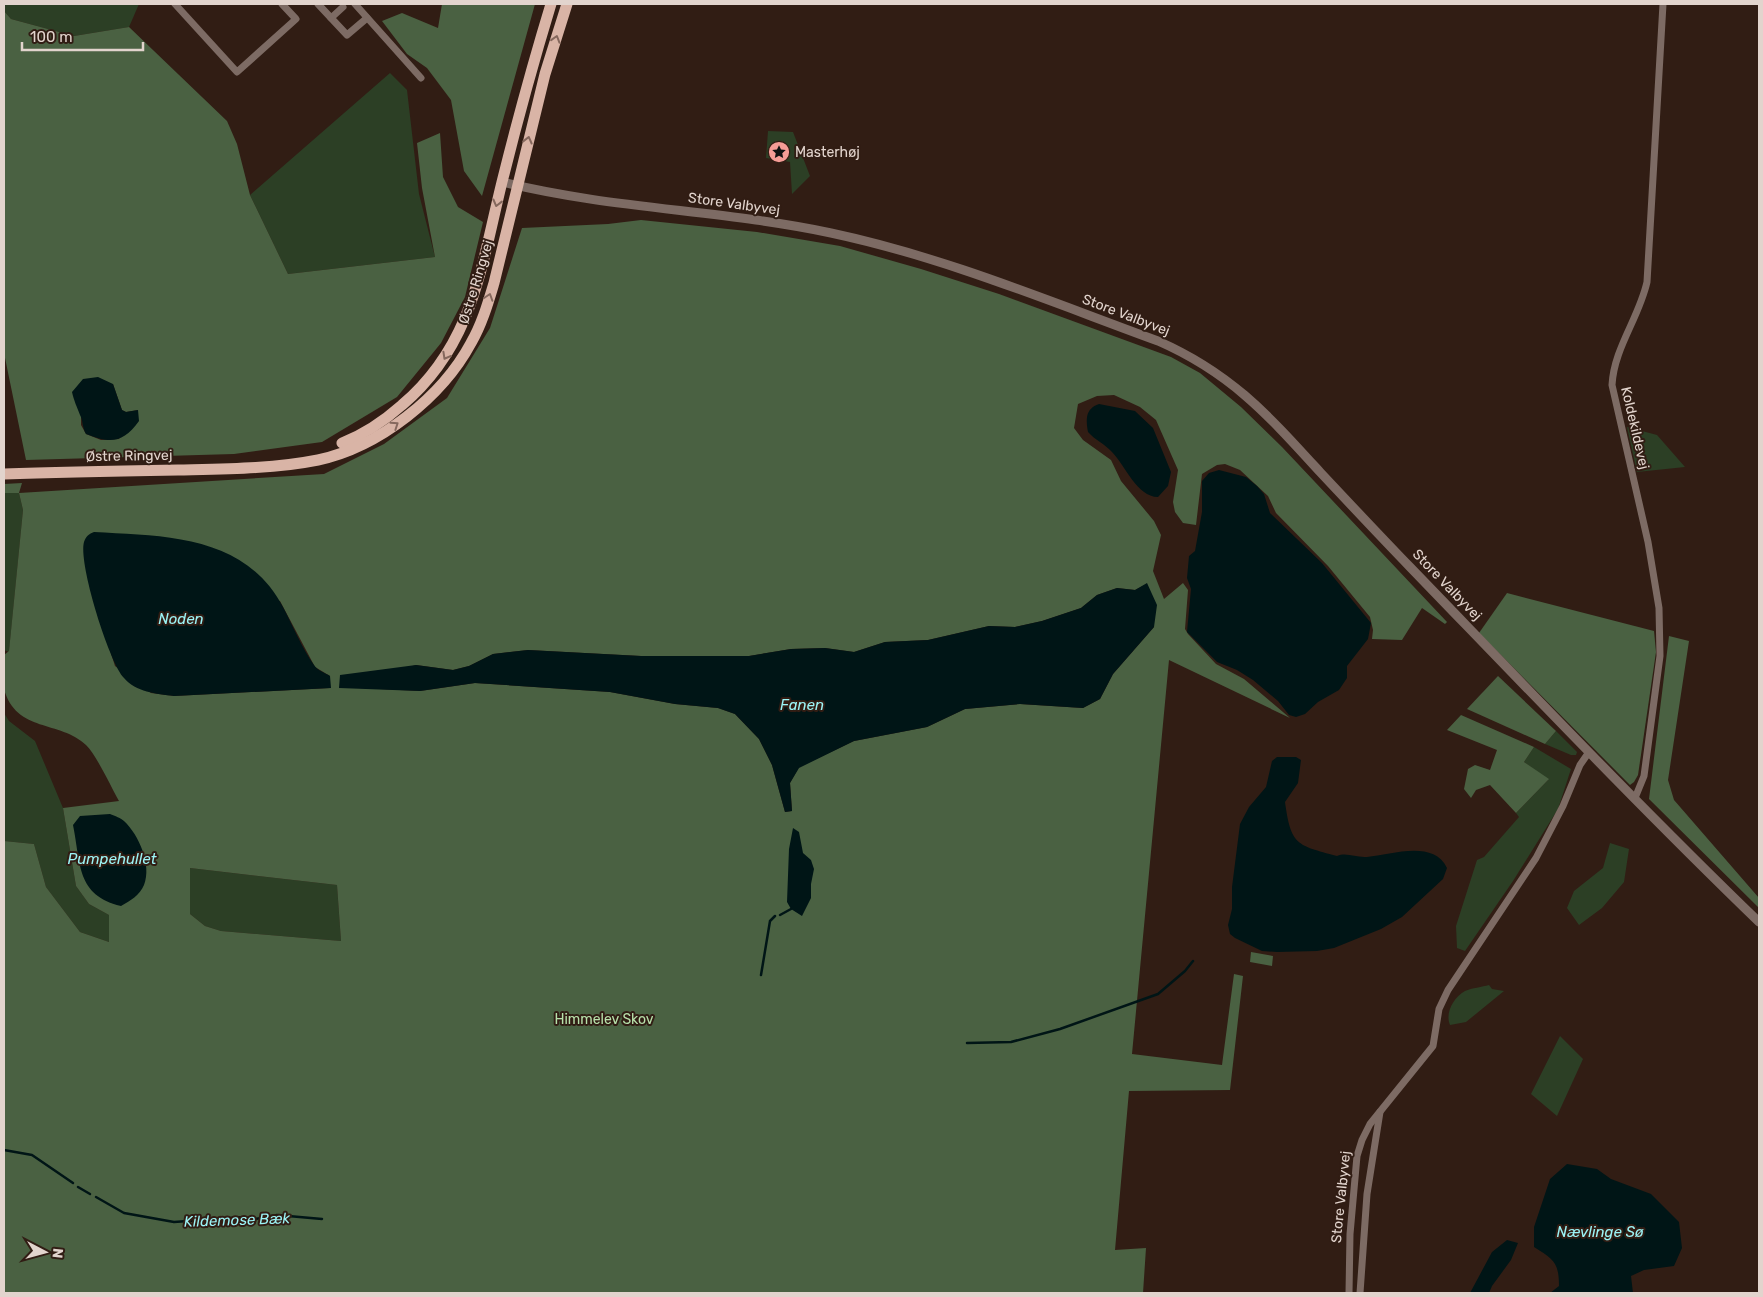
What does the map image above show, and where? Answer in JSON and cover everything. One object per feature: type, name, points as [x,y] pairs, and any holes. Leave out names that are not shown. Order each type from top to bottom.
[{"type":"main road","name":"Østre Ringvej","points":[[284,465],[354,438],[384,421],[421,390],[442,364],[461,330],[477,288],[531,70],[551,4]]},
{"type":"main road","name":"Østre Ringvej","points":[[4,474],[235,469],[284,465],[320,459],[384,432],[410,415],[434,393],[455,369],[472,343],[484,315],[494,283],[544,74],[567,4]]},
{"type":"street","points":[[175,4],[237,72],[296,19],[282,4]]},
{"type":"street","points":[[318,4],[347,35],[367,18]]},
{"type":"street","points":[[355,4],[421,78]]},
{"type":"street","name":"Koldekildevej","points":[[1634,798],[1644,776],[1660,656],[1660,608],[1648,542],[1612,385],[1613,370],[1617,356],[1638,314],[1647,282],[1663,4]]},
{"type":"street","points":[[331,18],[343,7]]},
{"type":"street","name":"Store Valbyvej","points":[[502,182],[560,195],[786,225],[868,242],[966,271],[1158,341],[1188,354],[1238,389],[1273,421],[1589,752],[1759,922]]},
{"type":"street","name":"Store Valbyvej","points":[[1348,1293],[1350,1234],[1357,1156],[1370,1124],[1433,1046],[1439,1009],[1448,990],[1536,858],[1563,806],[1580,765],[1589,752]]},
{"type":"street","name":"Store Valbyvej","points":[[1360,1293],[1367,1194],[1380,1110]]},
{"type":"green space","points":[[4,4],[139,4],[129,27],[74,36],[11,19],[4,11]]},
{"type":"green space","points":[[442,4],[535,4],[482,196],[464,171],[451,100],[427,68],[407,54],[382,21],[402,13],[438,28]]},
{"type":"green space","points":[[4,11],[11,19],[74,36],[129,27],[227,121],[237,144],[250,195],[288,274],[435,257],[422,188],[417,143],[440,133],[443,177],[458,207],[483,222],[465,297],[441,343],[397,397],[322,442],[234,454],[26,460],[4,353]],"holes":[[[113,384],[122,410],[126,412],[138,410],[119,439],[101,440],[86,434],[81,425],[81,416]]]},
{"type":"green space","points":[[390,73],[407,90],[419,194],[435,257],[288,274],[250,195]]},
{"type":"green space","points":[[768,131],[793,132],[810,176],[792,194],[790,162],[766,158]]},
{"type":"green space","name":"Himmelev Skov","points":[[641,220],[757,232],[840,246],[999,294],[1171,357],[1200,373],[1241,407],[1282,447],[1447,622],[1445,624],[1422,608],[1402,640],[1372,639],[1373,630],[1370,617],[1328,566],[1276,513],[1268,496],[1240,470],[1225,464],[1217,465],[1202,474],[1196,525],[1183,523],[1175,512],[1173,502],[1178,470],[1156,420],[1140,407],[1114,395],[1097,396],[1078,404],[1074,428],[1083,440],[1111,460],[1121,481],[1154,521],[1161,535],[1153,571],[1164,599],[1183,583],[1188,590],[1185,629],[1188,634],[1216,664],[1244,679],[1290,718],[1169,660],[1132,1054],[1222,1065],[1234,974],[1243,976],[1230,1090],[1129,1091],[1115,1250],[1146,1248],[1143,1293],[4,1293],[4,841],[34,844],[46,887],[80,932],[109,942],[109,915],[89,904],[76,886],[63,808],[119,801],[99,764],[86,745],[76,737],[40,724],[18,713],[10,703],[4,689],[4,655],[9,651],[23,510],[19,493],[324,474],[384,444],[447,398],[490,328],[522,228],[608,224]],"holes":[[[89,584],[280,601],[315,667],[330,676],[330,688],[174,696],[151,693],[115,666]],[[1147,584],[1154,627],[1113,674],[1100,699],[1083,708],[1020,704],[965,709],[927,727],[854,741],[799,767],[790,783],[792,811],[785,812],[772,765],[759,739],[735,714],[718,708],[675,704],[610,692],[475,683],[420,691],[339,687],[416,665],[453,670],[469,666],[493,654],[528,650],[641,656],[749,656],[791,649],[825,648],[854,652],[885,642],[928,640],[989,626],[1015,627],[1042,621],[1081,608],[1097,595],[1117,588],[1135,590]],[[190,868],[337,885],[341,941],[221,931],[205,926],[190,914]]]},
{"type":"green space","points":[[1627,427],[1657,435],[1685,467],[1637,472]]},
{"type":"green space","points":[[22,483],[19,493],[4,493],[4,484]]},
{"type":"green space","points":[[4,493],[19,493],[23,510],[9,652],[4,650]]},
{"type":"green space","points":[[1507,593],[1654,631],[1656,652],[1638,775],[1630,785],[1479,633]]},
{"type":"green space","points":[[1669,636],[1689,641],[1668,780],[1674,800],[1759,898],[1759,908],[1649,799]]},
{"type":"green space","points":[[1498,676],[1556,731],[1545,744],[1467,709]]},
{"type":"green space","points":[[4,713],[9,721],[35,741],[63,808],[76,886],[89,904],[109,915],[109,942],[80,932],[46,887],[34,844],[4,841]]},
{"type":"green space","points":[[1461,715],[1534,747],[1524,762],[1549,779],[1516,813],[1490,785],[1476,790],[1471,798],[1464,789],[1468,769],[1475,765],[1490,770],[1497,750],[1447,730]]},
{"type":"green space","points":[[1556,731],[1577,752],[1576,755],[1571,755],[1545,744]]},
{"type":"green space","points":[[1534,747],[1571,769],[1558,809],[1513,881],[1465,951],[1457,948],[1456,926],[1477,860],[1484,857],[1519,817],[1516,813],[1548,780],[1524,762]]},
{"type":"green space","points":[[1610,843],[1629,849],[1624,882],[1602,908],[1579,925],[1567,908],[1574,891],[1603,868]]},
{"type":"green space","points":[[190,868],[337,885],[341,941],[221,931],[205,926],[190,914]]},
{"type":"green space","points":[[1251,952],[1273,956],[1272,966],[1250,962]]},
{"type":"green space","points":[[1489,985],[1492,989],[1504,991],[1466,1022],[1450,1025],[1449,1011],[1457,998],[1465,991]]},
{"type":"green space","points":[[1560,1036],[1583,1059],[1557,1116],[1531,1094]]},
{"type":"water","points":[[98,377],[113,384],[122,410],[126,412],[138,410],[139,421],[122,437],[110,440],[103,439],[86,434],[84,429],[72,392],[83,379]]},
{"type":"water","points":[[1099,404],[1135,411],[1153,428],[1171,472],[1168,486],[1158,497],[1144,492],[1112,452],[1088,432],[1087,415],[1094,406]]},
{"type":"water","points":[[1219,470],[1246,477],[1257,486],[1264,494],[1270,513],[1322,563],[1371,623],[1368,639],[1347,666],[1347,678],[1339,690],[1318,702],[1305,714],[1296,717],[1289,715],[1278,701],[1253,680],[1237,670],[1217,662],[1187,632],[1191,589],[1187,578],[1189,556],[1195,551],[1202,512],[1202,481],[1209,473]]},
{"type":"water","name":"Noden","points":[[94,532],[149,535],[201,544],[225,553],[248,565],[267,583],[283,607],[314,665],[330,676],[331,688],[174,696],[153,693],[129,683],[118,668],[111,653],[90,590],[83,553],[86,538]]},
{"type":"water","name":"Fanen","points":[[1147,583],[1157,605],[1154,627],[1113,674],[1100,699],[1083,708],[1020,704],[965,709],[927,727],[854,741],[799,768],[790,783],[792,811],[785,812],[772,765],[759,739],[735,714],[718,708],[675,704],[610,692],[475,683],[420,691],[339,688],[340,675],[416,665],[453,670],[469,666],[493,654],[528,650],[641,656],[749,656],[791,649],[825,648],[854,652],[885,642],[928,640],[989,626],[1015,627],[1042,621],[1081,608],[1097,595],[1117,588],[1135,590]]},
{"type":"water","points":[[1277,757],[1296,757],[1301,760],[1298,783],[1285,802],[1290,827],[1298,841],[1312,849],[1337,856],[1367,857],[1399,852],[1422,851],[1441,859],[1447,868],[1443,879],[1402,917],[1381,929],[1334,948],[1317,951],[1262,951],[1235,938],[1230,934],[1228,925],[1232,909],[1232,887],[1240,824],[1249,807],[1266,787],[1272,761]]},
{"type":"water","name":"Pumpehullet","points":[[110,814],[123,820],[135,834],[145,860],[146,877],[142,889],[121,906],[106,901],[88,886],[80,865],[73,825],[80,816]]},
{"type":"water","points":[[793,828],[799,832],[803,853],[811,860],[814,869],[811,898],[802,916],[791,909],[787,902],[789,849]]},
{"type":"water","name":"Nævlinge Sø","points":[[1567,1164],[1597,1169],[1611,1179],[1651,1194],[1679,1222],[1682,1248],[1674,1266],[1644,1270],[1631,1276],[1633,1293],[1550,1293],[1559,1286],[1558,1271],[1550,1258],[1534,1247],[1534,1227],[1550,1179]]},
{"type":"water","name":"Nævlinge Sø","points":[[1507,1240],[1518,1243],[1511,1260],[1489,1293],[1470,1293],[1492,1252]]},
{"type":"waterway","points":[[780,915],[791,909]]},
{"type":"waterway","points":[[761,975],[770,921],[775,916]]},
{"type":"waterway","points":[[967,1043],[1011,1042],[1060,1029],[1158,994],[1185,971],[1193,961]]},
{"type":"waterway","points":[[4,1150],[32,1155],[73,1183]]},
{"type":"waterway","points":[[78,1187],[90,1194]]},
{"type":"waterway","name":"Kildemose Bæk","points":[[96,1197],[124,1213],[174,1222],[245,1217],[250,1220],[277,1215],[322,1219]]},
{"type":"place","name":"Masterhøj","points":[[779,152]]}]
